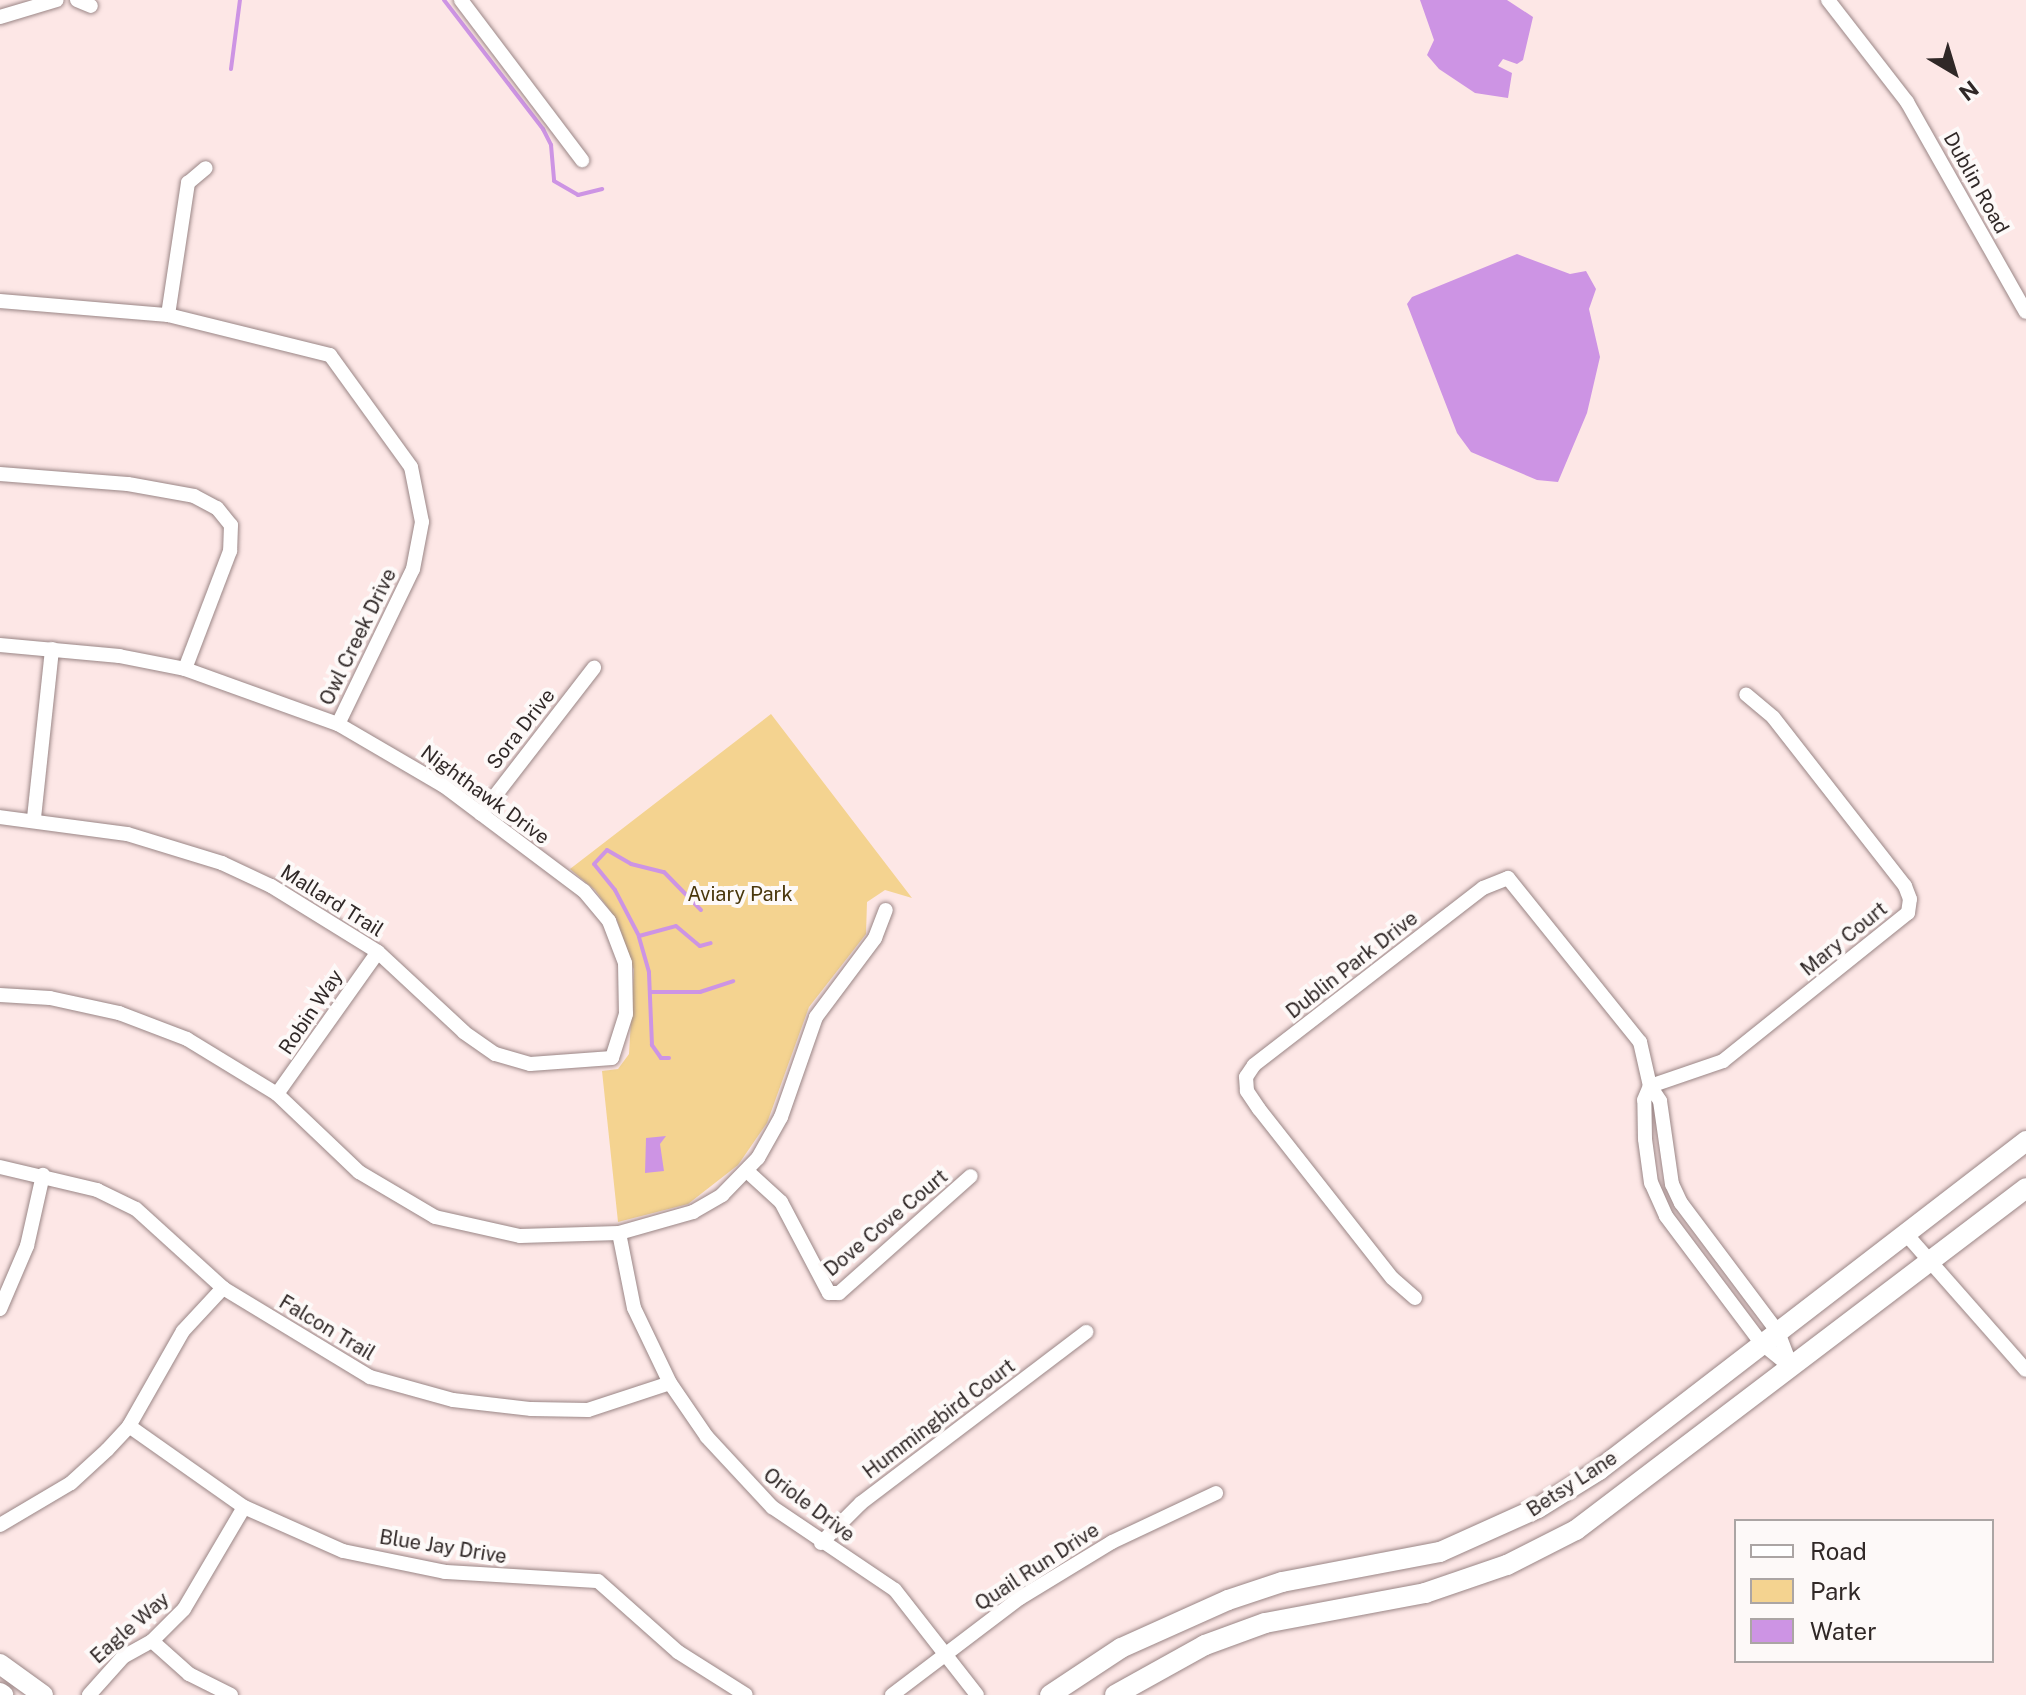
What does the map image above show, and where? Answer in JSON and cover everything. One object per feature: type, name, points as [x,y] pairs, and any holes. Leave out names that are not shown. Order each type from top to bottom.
[{"type":"main road","name":"Betsy Lane","points":[[1050,1695],[1121,1648],[1228,1600],[1282,1582],[1440,1552],[1495,1532],[1599,1470],[2026,1141]]},
{"type":"main road","name":"Betsy Lane","points":[[1115,1695],[1205,1645],[1265,1623],[1425,1593],[1507,1565],[1576,1530],[1640,1486],[2026,1188]]},
{"type":"main road","points":[[0,1664],[43,1695]]},
{"type":"street","points":[[0,17],[57,0]]},
{"type":"street","points":[[461,0],[582,160]]},
{"type":"street","name":"Dublin Road","points":[[1828,0],[1907,102],[2026,312]]},
{"type":"street","points":[[0,301],[168,315],[188,183],[206,168]]},
{"type":"street","name":"Owl Creek Drive","points":[[168,315],[330,355],[411,467],[422,522],[413,569],[338,724]]},
{"type":"street","points":[[0,474],[128,484],[194,496],[217,508],[231,525],[230,551],[185,669]]},
{"type":"street","name":"Nighthawk Drive","points":[[0,645],[52,649],[185,669],[338,724],[481,814],[584,891],[609,921],[625,963],[626,1014],[612,1058]]},
{"type":"street","points":[[34,818],[52,649]]},
{"type":"street","name":"Sora Drive","points":[[481,814],[594,668]]},
{"type":"street","name":"Mary Court","points":[[1650,1086],[1723,1061],[1908,913],[1910,899],[1905,886],[1773,717],[1746,694]]},
{"type":"street","name":"Mallard Trail","points":[[0,817],[34,818],[127,834],[222,863],[317,910],[378,952],[464,1032],[495,1054],[530,1064],[612,1058]]},
{"type":"street","name":"Dublin Park Drive","points":[[1415,1298],[1392,1278],[1259,1109],[1247,1091],[1246,1077],[1254,1065],[1483,888],[1508,878],[1640,1042],[1650,1086],[1660,1101],[1676,1191],[1733,1273],[1770,1338],[1792,1368]]},
{"type":"street","points":[[0,995],[50,998],[119,1013],[187,1039],[277,1094],[359,1172],[435,1217],[520,1236],[619,1233],[678,1220],[722,1195],[747,1171],[775,1130],[816,1017],[875,938],[886,910]]},
{"type":"street","name":"Robin Way","points":[[277,1094],[378,952]]},
{"type":"street","name":"Dublin Park Drive","points":[[1650,1086],[1644,1100],[1645,1139],[1657,1197],[1717,1286],[1770,1338]]},
{"type":"street","name":"Falcon Trail","points":[[0,1167],[97,1190],[136,1209],[223,1288],[370,1377],[453,1400],[588,1410],[670,1383]]},
{"type":"street","name":"Dove Cove Court","points":[[747,1171],[781,1202],[829,1293],[839,1293],[971,1176]]},
{"type":"street","points":[[0,1309],[27,1246],[43,1175]]},
{"type":"street","points":[[1657,1197],[1676,1191]]},
{"type":"street","name":"Oriole Drive","points":[[619,1233],[629,1295],[670,1383],[740,1477],[821,1543],[895,1590],[948,1652],[977,1695]]},
{"type":"street","points":[[1906,1234],[2026,1370]]},
{"type":"street","points":[[1717,1286],[1733,1273]]},
{"type":"street","points":[[0,1525],[71,1483],[129,1426],[183,1331],[223,1288]]},
{"type":"street","name":"Hummingbird Court","points":[[821,1543],[861,1503],[1086,1332]]},
{"type":"street","name":"Blue Jay Drive","points":[[129,1426],[244,1507],[343,1551],[445,1572],[598,1581],[701,1670],[746,1695]]},
{"type":"street","name":"Quail Run Drive","points":[[892,1695],[1020,1598],[1112,1542],[1216,1493]]},
{"type":"street","name":"Eagle Way","points":[[89,1695],[123,1657],[152,1641],[184,1609],[244,1507]]},
{"type":"street","points":[[152,1641],[189,1674],[231,1695]]},
{"type":"green space","name":"Aviary Park","points":[[771,714],[912,898],[885,890],[867,902],[866,934],[809,1007],[767,1123],[738,1165],[688,1204],[618,1222],[602,1071],[618,1069],[629,1054],[634,970],[617,920],[595,890],[570,869]]},
{"type":"water","points":[[1420,0],[1507,0],[1533,17],[1523,60],[1517,64],[1503,59],[1498,66],[1512,73],[1508,98],[1475,93],[1439,69],[1427,55],[1434,40]]},
{"type":"water","points":[[1517,254],[1570,274],[1586,271],[1596,289],[1589,309],[1600,357],[1587,413],[1558,482],[1537,480],[1471,452],[1457,433],[1407,304],[1412,297]]},
{"type":"water","points":[[666,1136],[660,1144],[664,1171],[645,1173],[646,1138]]},
{"type":"waterway","points":[[231,69],[240,0]]},
{"type":"waterway","points":[[444,0],[543,129],[551,145],[554,181],[578,195],[602,189]]},
{"type":"waterway","points":[[669,1058],[661,1058],[652,1045],[649,972],[639,936],[615,890],[594,864],[607,850],[631,864],[664,872],[701,910]]},
{"type":"waterway","points":[[639,936],[676,926],[700,946],[711,943]]},
{"type":"waterway","points":[[651,992],[700,992],[733,981]]}]
